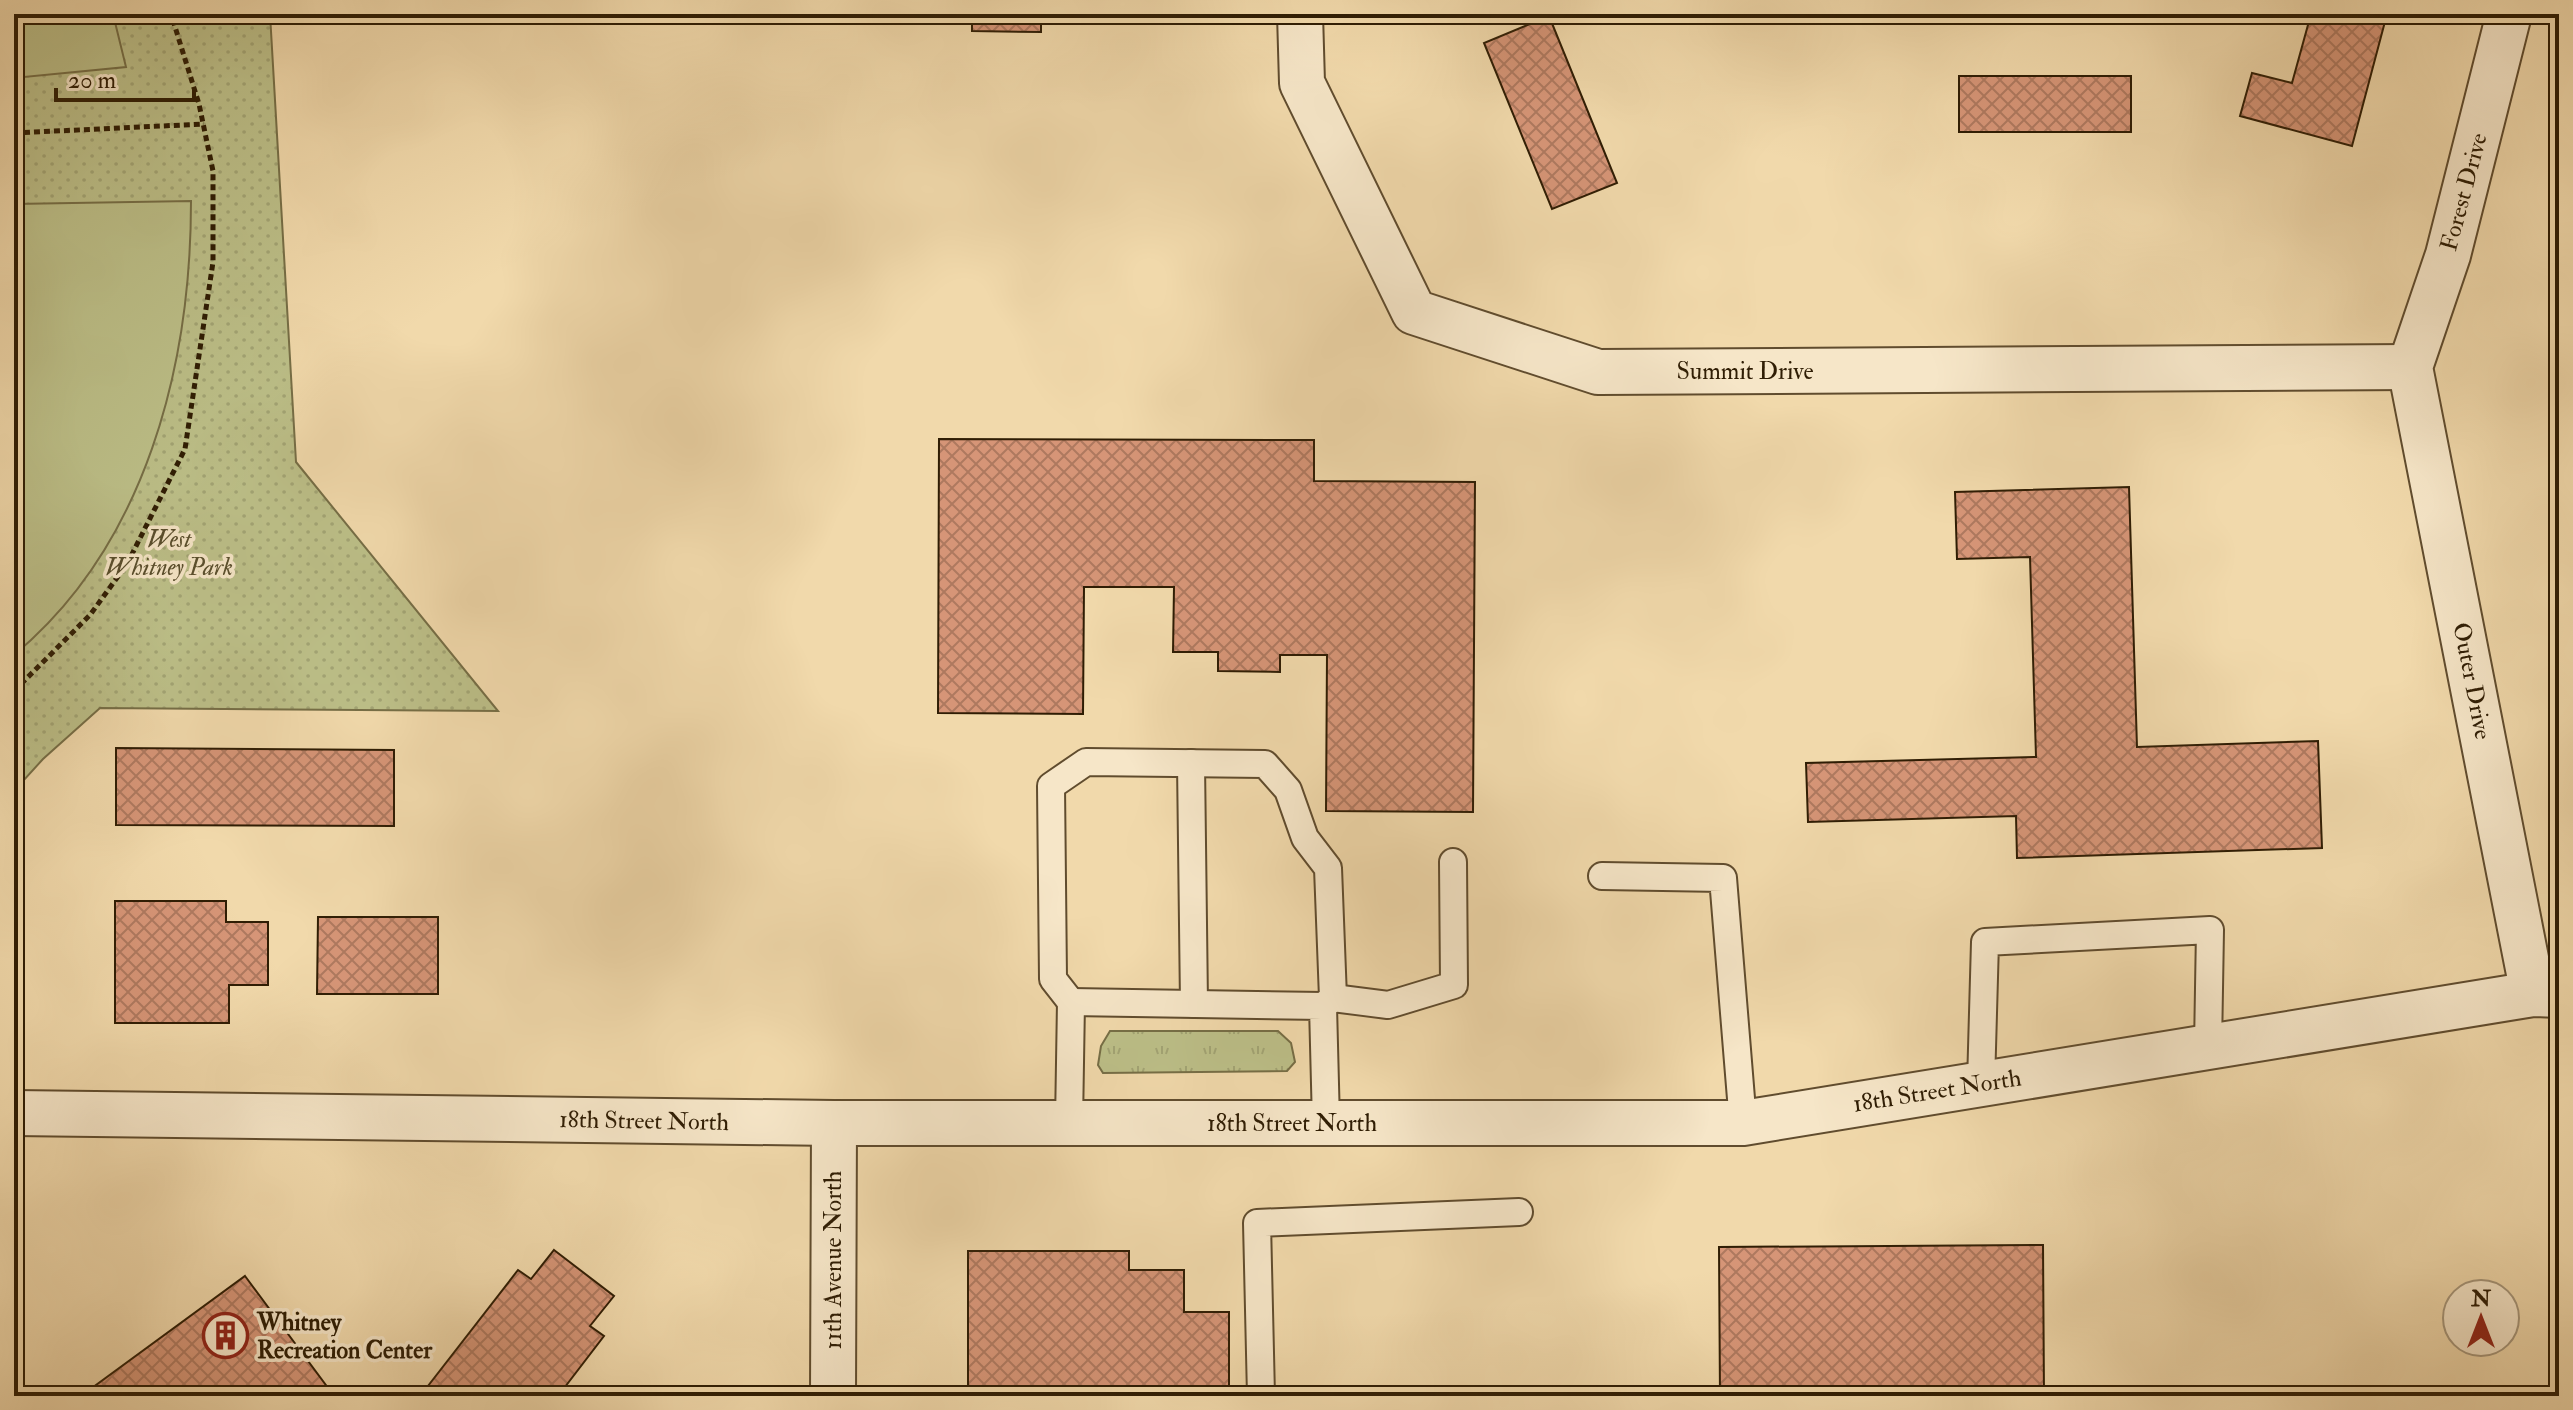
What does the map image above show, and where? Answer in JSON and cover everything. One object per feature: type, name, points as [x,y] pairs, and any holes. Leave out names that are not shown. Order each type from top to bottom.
[{"type":"street","name":"Summit Drive","points":[[1300,14],[1302,83],[1414,312],[1598,372],[2410,367]]},
{"type":"street","name":"Forest Drive","points":[[2410,367],[2448,255],[2509,14]]},
{"type":"street","name":"Outer Drive","points":[[2410,367],[2546,995]]},
{"type":"street","name":"18th Street North","points":[[14,1113],[834,1123],[1743,1123],[2546,995]]},
{"type":"street","name":"11th Avenue North","points":[[833,1396],[834,1123]]},
{"type":"lane","points":[[1069,1123],[1071,1002],[1053,979],[1051,786],[1086,762],[1265,764],[1288,790],[1305,838],[1328,868],[1326,1123]]},
{"type":"lane","points":[[1191,763],[1194,1004]]},
{"type":"lane","points":[[1071,1002],[1328,1002],[1388,1005],[1454,985],[1453,862]]},
{"type":"lane","points":[[1602,876],[1723,878],[1743,1123]]},
{"type":"lane","points":[[1981,1084],[1985,942],[2210,930],[2208,1047]]},
{"type":"lane","points":[[1261,1396],[1257,1223],[1519,1212]]},
{"type":"path","points":[[14,691],[90,615],[127,564],[185,449],[213,262],[213,171],[204,124],[171,14]]},
{"type":"path","points":[[14,133],[204,124]]},
{"type":"green space","name":"West Whitney Park","points":[[14,14],[270,14],[296,462],[498,711],[100,708],[43,759],[14,791]]},
{"type":"green space","points":[[14,14],[113,14],[126,67],[14,78]]},
{"type":"green space","points":[[191,201],[189,263],[182,326],[170,388],[152,449],[128,507],[97,561],[60,611],[14,655],[14,204]]},
{"type":"green space","points":[[1110,1031],[1278,1031],[1291,1043],[1295,1062],[1287,1071],[1103,1073],[1098,1065],[1101,1046]]},
{"type":"building","points":[[972,14],[1041,14],[1041,32],[972,31]]},
{"type":"building","points":[[2311,14],[2387,14],[2352,146],[2240,116],[2252,73],[2292,83]]},
{"type":"building","points":[[1549,16],[1617,183],[1552,209],[1484,43]]},
{"type":"building","points":[[1959,76],[2131,76],[2131,132],[1959,132]]},
{"type":"building","points":[[939,439],[1314,440],[1314,481],[1475,482],[1473,812],[1326,811],[1327,655],[1280,655],[1280,672],[1218,671],[1218,652],[1173,652],[1174,587],[1084,587],[1083,714],[938,713]]},
{"type":"building","points":[[2129,487],[2137,747],[2318,741],[2322,848],[2017,858],[2016,816],[1808,822],[1806,763],[2036,757],[2030,557],[1957,559],[1955,492]]},
{"type":"building","points":[[116,748],[394,750],[394,826],[116,825]]},
{"type":"building","points":[[115,901],[226,901],[226,922],[268,922],[268,985],[229,985],[229,1023],[115,1023]]},
{"type":"building","points":[[318,917],[438,917],[438,994],[317,994]]},
{"type":"building","points":[[2043,1245],[2044,1396],[1720,1396],[1719,1247]]},
{"type":"building","points":[[554,1250],[614,1296],[590,1326],[604,1336],[558,1396],[421,1395],[518,1270],[531,1279]]},
{"type":"building","points":[[968,1251],[1129,1251],[1129,1270],[1184,1270],[1184,1312],[1229,1312],[1229,1396],[968,1396]]},
{"type":"building","name":"Whitney Recreation Center","points":[[245,1276],[334,1396],[81,1396]]},
{"type":"place","name":"Whitney Recreation Center","points":[[226,1336]]}]
